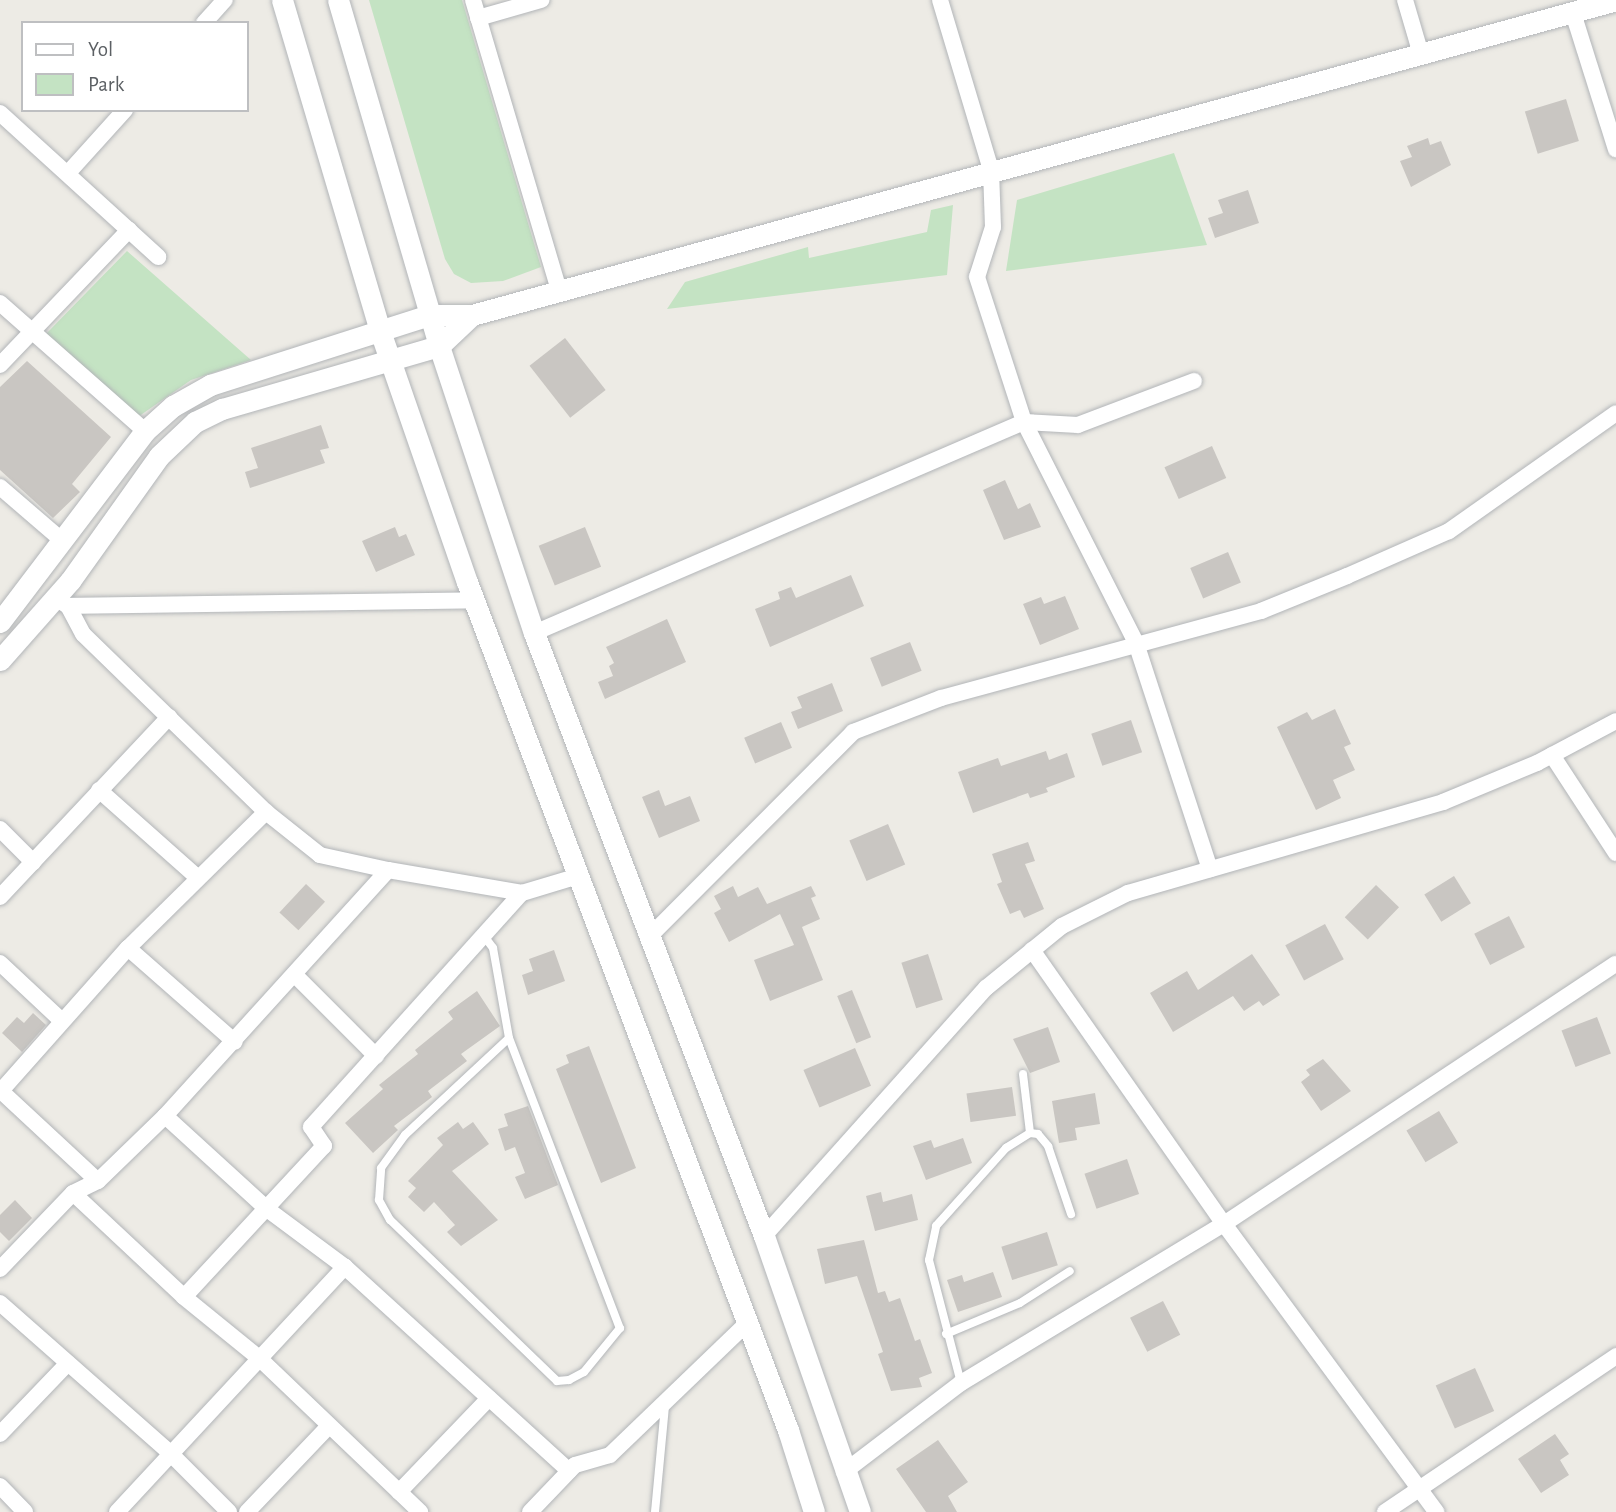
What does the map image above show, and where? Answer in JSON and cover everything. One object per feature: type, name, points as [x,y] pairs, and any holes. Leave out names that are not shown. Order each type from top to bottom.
[{"type":"street","points":[[206,21],[225,0]]},
{"type":"street","points":[[282,0],[380,331],[474,600],[575,877],[747,1322],[814,1512]]},
{"type":"street","points":[[338,0],[439,346],[534,633],[764,1236],[859,1512]]},
{"type":"street","points":[[473,0],[559,291]]},
{"type":"street","points":[[478,18],[541,0]]},
{"type":"street","points":[[940,0],[991,170],[993,227],[977,277],[1024,422],[1136,643],[1210,869]]},
{"type":"street","points":[[1405,0],[1420,51]]},
{"type":"street","points":[[0,622],[64,542],[145,431],[173,406],[210,385],[430,315],[472,315],[1420,51],[1616,0]]},
{"type":"street","points":[[1573,13],[1616,149]]},
{"type":"street","points":[[68,173],[123,112]]},
{"type":"street","points":[[0,113],[158,257]]},
{"type":"street","points":[[0,365],[129,230]]},
{"type":"street","points":[[0,303],[145,431]]},
{"type":"street","points":[[0,660],[61,602],[159,456],[195,422],[222,409],[439,346],[472,315]]},
{"type":"street","points":[[534,633],[1024,422],[1078,425],[1194,381]]},
{"type":"street","points":[[650,936],[853,733],[941,698],[1261,611],[1449,531],[1616,413]]},
{"type":"street","points":[[0,487],[64,542]]},
{"type":"street","points":[[61,602],[474,600]]},
{"type":"street","points":[[61,602],[83,634],[266,811],[320,855],[388,870],[522,893],[575,877]]},
{"type":"street","points":[[0,897],[169,717]]},
{"type":"street","points":[[764,1236],[986,988],[1062,926],[1128,893],[1443,802],[1552,755],[1616,721]]},
{"type":"street","points":[[1552,755],[1616,853]]},
{"type":"street","points":[[99,790],[197,877]]},
{"type":"street","points":[[97,1181],[1,1091],[128,948],[266,811]]},
{"type":"street","points":[[0,829],[33,862]]},
{"type":"street","points":[[0,1269],[73,1193],[97,1181],[165,1116],[296,976],[388,870]]},
{"type":"street","points":[[184,1297],[324,1146],[311,1127],[522,893]]},
{"type":"street","points":[[128,948],[234,1042]]},
{"type":"street","points":[[1032,950],[1224,1224],[1436,1512]]},
{"type":"street","points":[[0,963],[62,1021]]},
{"type":"street","points":[[844,1472],[961,1383],[1224,1224],[1616,964]]},
{"type":"street","points":[[296,976],[376,1056]]},
{"type":"street","points":[[165,1116],[267,1209],[345,1267],[569,1471]]},
{"type":"street","points":[[73,1193],[184,1297],[259,1359],[327,1428],[420,1512]]},
{"type":"street","points":[[117,1512],[345,1267]]},
{"type":"street","points":[[0,1303],[171,1454],[229,1512]]},
{"type":"street","points":[[530,1512],[569,1471],[610,1455],[747,1322]]},
{"type":"street","points":[[1385,1512],[1419,1486],[1616,1356]]},
{"type":"street","points":[[0,1434],[68,1363]]},
{"type":"street","points":[[399,1492],[489,1398]]},
{"type":"street","points":[[247,1512],[327,1428]]},
{"type":"street","points":[[0,1486],[25,1512]]},
{"type":"lane","points":[[484,936],[493,948],[509,1038],[620,1328],[584,1372],[569,1380],[557,1381],[390,1220],[379,1200],[381,1168],[405,1135],[509,1038]]},
{"type":"lane","points":[[1023,1074],[1030,1133]]},
{"type":"lane","points":[[961,1383],[946,1334],[929,1260],[936,1226],[1006,1148],[1030,1133],[1038,1134],[1048,1146],[1071,1214]]},
{"type":"lane","points":[[946,1334],[1020,1303],[1070,1270]]},
{"type":"lane","points":[[655,1512],[665,1403]]},
{"type":"green space","points":[[369,0],[462,0],[541,267],[503,281],[471,283],[454,274],[445,259]]},
{"type":"green space","points":[[1174,153],[1207,245],[1006,271],[1017,200]]},
{"type":"green space","points":[[953,205],[947,275],[667,309],[685,282],[808,247],[809,258],[927,232],[931,210]]},
{"type":"green space","points":[[127,251],[251,360],[191,380],[135,419],[46,334]]},
{"type":"building","points":[[1566,99],[1579,141],[1538,154],[1525,112]]},
{"type":"building","points":[[1428,138],[1430,145],[1441,141],[1451,165],[1411,187],[1400,161],[1412,157],[1407,146]]},
{"type":"building","points":[[1248,190],[1259,223],[1215,238],[1208,218],[1223,213],[1218,200]]},
{"type":"building","points":[[565,338],[606,390],[570,418],[530,366]]},
{"type":"building","points":[[27,361],[111,437],[72,484],[80,492],[53,518],[0,470],[0,387]]},
{"type":"building","points":[[321,425],[329,448],[320,450],[325,463],[250,488],[245,472],[258,468],[251,448]]},
{"type":"building","points":[[1212,446],[1226,478],[1179,499],[1164,467]]},
{"type":"building","points":[[1005,480],[1018,509],[1030,503],[1041,527],[1004,540],[983,490]]},
{"type":"building","points":[[395,527],[399,537],[406,534],[415,555],[376,572],[362,541]]},
{"type":"building","points":[[585,527],[601,567],[555,586],[539,546]]},
{"type":"building","points":[[1228,552],[1241,582],[1203,598],[1190,568]]},
{"type":"building","points":[[851,575],[864,606],[770,647],[755,609],[780,599],[778,592],[791,587],[796,598]]},
{"type":"building","points":[[1065,596],[1079,629],[1040,645],[1023,604],[1041,597],[1044,604]]},
{"type":"building","points":[[667,619],[686,662],[605,699],[598,682],[613,676],[609,666],[614,663],[606,647]]},
{"type":"building","points":[[910,642],[922,671],[882,687],[870,658]]},
{"type":"building","points":[[832,683],[843,711],[798,729],[791,712],[802,708],[797,697]]},
{"type":"building","points":[[1335,709],[1351,744],[1344,747],[1355,770],[1333,780],[1341,798],[1316,810],[1277,727],[1307,712],[1312,720]]},
{"type":"building","points":[[1131,720],[1142,752],[1102,766],[1091,734]]},
{"type":"building","points":[[781,722],[792,748],[755,763],[744,738]]},
{"type":"building","points":[[1046,751],[1049,760],[1067,753],[1075,777],[1046,788],[1048,792],[1030,798],[1028,793],[973,813],[958,772],[998,758],[1001,766]]},
{"type":"building","points":[[659,790],[665,806],[690,796],[700,821],[659,838],[642,797]]},
{"type":"building","points":[[888,824],[905,865],[867,881],[849,840]]},
{"type":"building","points":[[1028,842],[1035,861],[1025,864],[1044,909],[1024,918],[1020,910],[1010,914],[997,884],[1002,882],[992,854]]},
{"type":"building","points":[[1454,876],[1471,903],[1441,922],[1424,895]]},
{"type":"building","points":[[306,884],[325,902],[298,930],[279,913]]},
{"type":"building","points":[[1376,885],[1399,907],[1368,940],[1345,917]]},
{"type":"building","points":[[733,886],[738,897],[758,887],[767,904],[811,886],[816,896],[811,898],[820,919],[802,927],[823,980],[770,1001],[754,960],[794,945],[780,914],[729,942],[714,913],[721,909],[714,896]]},
{"type":"building","points":[[1509,916],[1525,947],[1490,965],[1474,934]]},
{"type":"building","points":[[1325,924],[1344,959],[1304,980],[1285,945]]},
{"type":"building","points":[[554,950],[565,981],[528,995],[522,975],[533,971],[529,959]]},
{"type":"building","points":[[928,954],[943,1000],[916,1008],[901,963]]},
{"type":"building","points":[[1252,954],[1280,995],[1263,1006],[1259,1001],[1244,1011],[1233,996],[1173,1032],[1150,993],[1187,971],[1198,990]]},
{"type":"building","points":[[852,990],[871,1037],[856,1043],[837,996]]},
{"type":"building","points":[[477,991],[500,1026],[461,1054],[467,1061],[428,1091],[432,1097],[394,1126],[398,1130],[373,1153],[345,1123],[383,1089],[379,1085],[418,1054],[415,1050],[453,1019],[448,1012]]},
{"type":"building","points":[[33,1013],[46,1025],[22,1052],[2,1033],[17,1017],[24,1023]]},
{"type":"building","points":[[1597,1017],[1611,1053],[1576,1067],[1562,1031]]},
{"type":"building","points":[[1048,1027],[1060,1062],[1030,1073],[1013,1039]]},
{"type":"building","points":[[589,1046],[636,1168],[601,1183],[556,1069],[569,1063],[566,1055]]},
{"type":"building","points":[[855,1048],[871,1086],[819,1108],[803,1070]]},
{"type":"building","points":[[1323,1059],[1351,1091],[1321,1111],[1301,1082],[1310,1075],[1306,1070]]},
{"type":"building","points":[[1012,1087],[1016,1116],[970,1122],[966,1093]]},
{"type":"building","points":[[1095,1093],[1100,1124],[1075,1128],[1077,1140],[1059,1143],[1052,1101]]},
{"type":"building","points":[[528,1106],[558,1185],[525,1199],[515,1177],[525,1173],[515,1147],[505,1151],[498,1129],[508,1126],[504,1114]]},
{"type":"building","points":[[1439,1111],[1458,1143],[1425,1162],[1406,1131]]},
{"type":"building","points":[[458,1122],[463,1129],[473,1122],[489,1144],[452,1171],[498,1220],[461,1246],[447,1232],[455,1225],[434,1202],[424,1212],[408,1197],[416,1188],[408,1181],[443,1145],[437,1138]]},
{"type":"building","points":[[963,1138],[972,1163],[926,1180],[913,1146],[931,1140],[934,1148]]},
{"type":"building","points":[[1127,1159],[1139,1194],[1096,1209],[1084,1174]]},
{"type":"building","points":[[881,1192],[883,1202],[912,1194],[918,1220],[875,1231],[866,1196]]},
{"type":"building","points":[[15,1200],[32,1218],[9,1241],[0,1232],[0,1215]]},
{"type":"building","points":[[1047,1232],[1058,1265],[1012,1280],[1001,1247]]},
{"type":"building","points":[[864,1240],[878,1293],[885,1291],[889,1302],[900,1298],[915,1341],[920,1339],[932,1373],[919,1378],[922,1387],[891,1391],[878,1354],[883,1352],[857,1276],[825,1284],[817,1249]]},
{"type":"building","points":[[993,1272],[1002,1297],[958,1312],[947,1280],[962,1275],[964,1282]]},
{"type":"building","points":[[1163,1301],[1180,1335],[1147,1352],[1130,1318]]},
{"type":"building","points":[[1475,1368],[1494,1411],[1455,1428],[1436,1385]]},
{"type":"building","points":[[1555,1434],[1569,1454],[1560,1460],[1569,1475],[1541,1493],[1518,1459]]},
{"type":"building","points":[[938,1440],[968,1482],[948,1496],[957,1512],[926,1512],[896,1469]]}]
